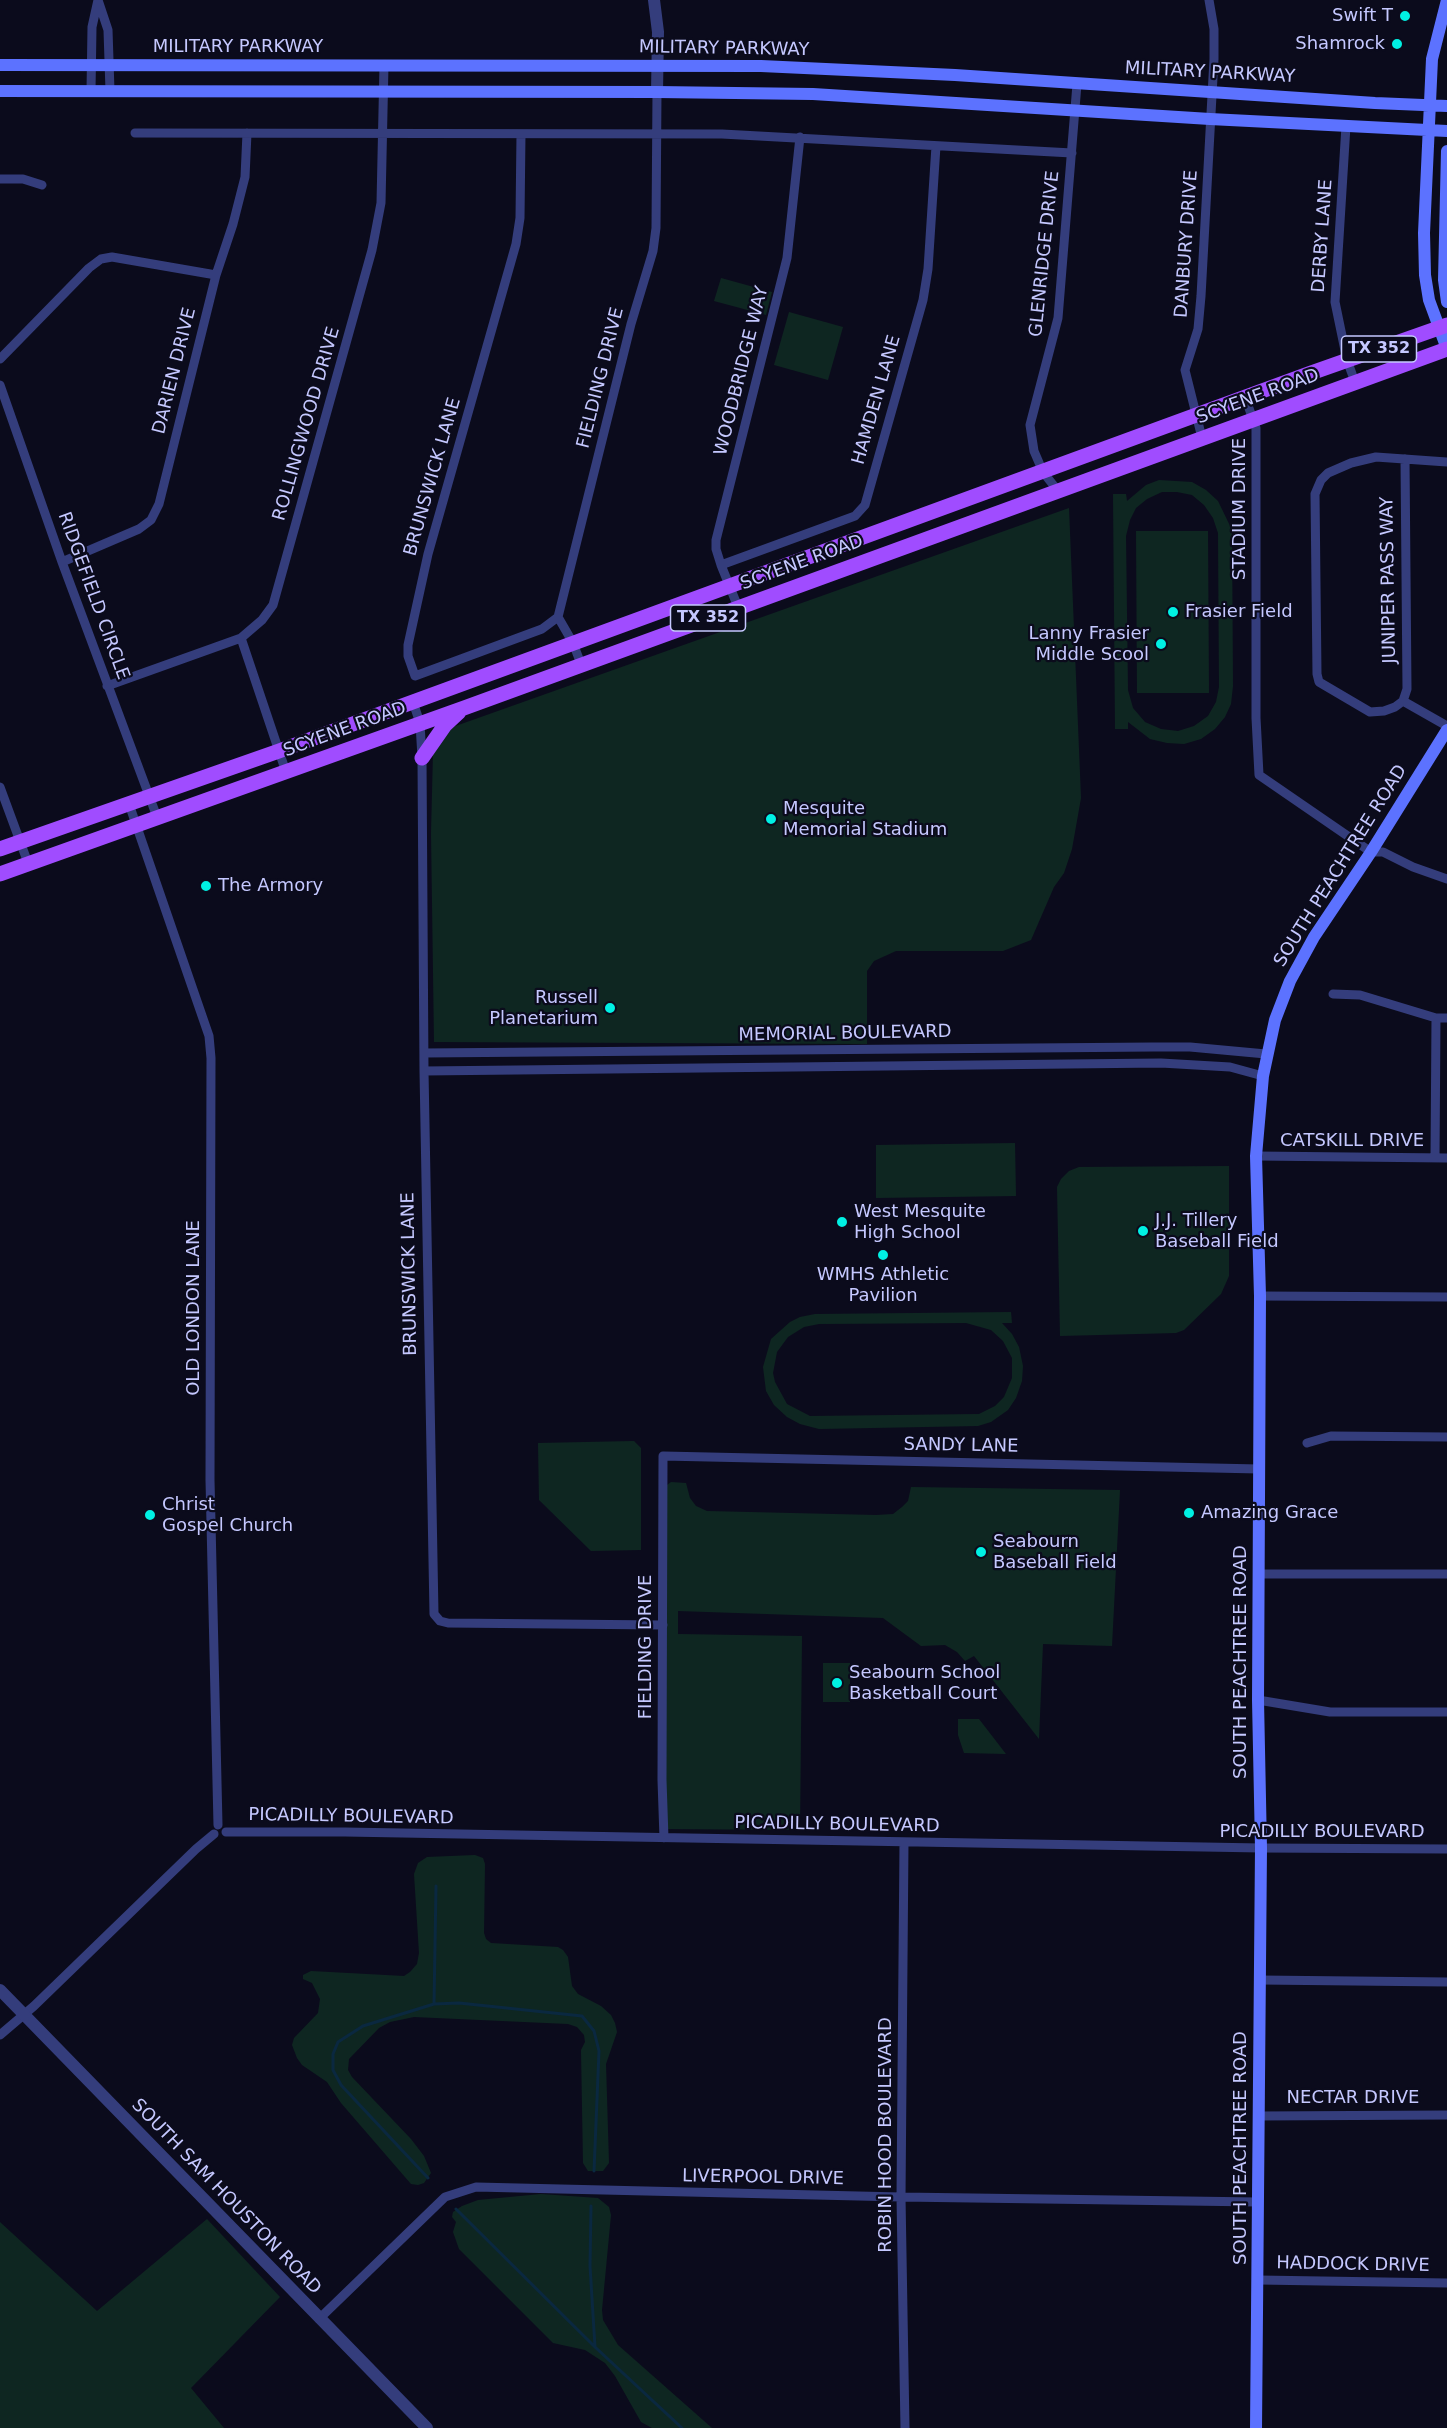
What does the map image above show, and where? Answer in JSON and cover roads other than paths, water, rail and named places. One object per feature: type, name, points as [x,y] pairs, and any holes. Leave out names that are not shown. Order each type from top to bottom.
[{"type":"main road","points":[[1447,0],[1432,59],[1424,233],[1425,275],[1429,300],[1444,326],[1447,349]]},
{"type":"main road","name":"MILITARY PARKWAY","points":[[0,65],[658,65],[835,69],[1447,105]]},
{"type":"main road","points":[[0,91],[813,94],[1210,119],[1447,131]]},
{"type":"main road","points":[[1447,151],[1444,280],[1447,302]]},
{"type":"main road","name":"SCYENE ROAD","points":[[0,849],[279,751],[1444,326]]},
{"type":"main road","name":"SCYENE ROAD","points":[[0,874],[464,708],[1447,349]]},
{"type":"main road","points":[[422,758],[445,725],[464,708]]},
{"type":"main road","name":"SOUTH PEACHTREE ROAD","points":[[1256,2428],[1261,1848],[1258,1700],[1260,1296],[1257,1156],[1263,1076],[1275,1020],[1290,981],[1333,908],[1371,852],[1447,728]]},
{"type":"street","points":[[91,91],[92,27],[98,0]]},
{"type":"street","points":[[98,0],[108,30],[110,91]]},
{"type":"street","points":[[654,0],[658,32],[657,92]]},
{"type":"street","name":"DANBURY DRIVE","points":[[1202,438],[1185,370],[1198,329],[1202,296],[1214,29],[1209,0]]},
{"type":"street","name":"ROLLINGWOOD DRIVE","points":[[241,638],[262,620],[273,605],[372,250],[381,203],[384,65]]},
{"type":"street","name":"GLENRIDGE DRIVE","points":[[1058,490],[1043,472],[1034,451],[1030,425],[1058,318],[1077,84]]},
{"type":"street","name":"FIELDING DRIVE","points":[[558,617],[631,324],[653,251],[656,228],[657,92]]},
{"type":"street","name":"DERBY LANE","points":[[1346,126],[1335,302],[1347,360],[1355,382]]},
{"type":"street","points":[[135,133],[656,134],[800,137],[1072,153]]},
{"type":"street","name":"DARIEN DRIVE","points":[[62,562],[139,529],[151,520],[159,504],[216,275],[233,224],[245,177],[247,133]]},
{"type":"street","name":"BRUNSWICK LANE","points":[[521,134],[520,218],[516,244],[428,554],[408,645],[408,656],[415,676],[542,629],[558,617]]},
{"type":"street","name":"WOODBRIDGE WAY","points":[[738,607],[720,565],[716,540],[787,258],[800,137]]},
{"type":"street","name":"HAMDEN LANE","points":[[720,565],[855,516],[865,505],[922,300],[928,268],[936,146]]},
{"type":"street","points":[[0,179],[23,179],[42,185]]},
{"type":"street","points":[[0,359],[89,268],[102,259],[112,257],[216,275]]},
{"type":"street","name":"RIDGEFIELD CIRCLE","points":[[0,385],[107,686],[157,817]]},
{"type":"street","name":"STADIUM DRIVE","points":[[1245,398],[1256,428],[1256,718],[1259,775],[1371,852]]},
{"type":"street","points":[[1447,462],[1376,457],[1351,463],[1328,473],[1321,480],[1315,494],[1317,674],[1319,682],[1370,712],[1384,711],[1395,707],[1403,700],[1447,728]]},
{"type":"street","name":"JUNIPER PASS WAY","points":[[1403,700],[1407,689],[1405,459]]},
{"type":"street","points":[[558,617],[573,643],[580,664]]},
{"type":"street","points":[[107,686],[241,638],[286,772]]},
{"type":"street","name":"BRUNSWICK LANE","points":[[413,702],[420,723],[422,758],[424,1071],[434,1614],[440,1621],[448,1623],[663,1625]]},
{"type":"street","points":[[0,787],[28,863]]},
{"type":"street","name":"OLD LONDON LANE","points":[[129,804],[209,1036],[210,1047],[210,1480],[216,1829]]},
{"type":"street","points":[[1371,852],[1383,852],[1413,867],[1447,879]]},
{"type":"street","points":[[1333,994],[1360,995],[1436,1018],[1447,1018]]},
{"type":"street","points":[[1435,1158],[1436,1018]]},
{"type":"street","name":"MEMORIAL BOULEVARD","points":[[424,1053],[1190,1047],[1266,1054]]},
{"type":"street","name":"MEMORIAL BOULEVARD","points":[[424,1071],[1161,1063],[1230,1067],[1263,1076]]},
{"type":"street","name":"CATSKILL DRIVE","points":[[1257,1156],[1447,1158]]},
{"type":"street","points":[[1260,1296],[1447,1297]]},
{"type":"street","points":[[1306,1443],[1331,1436],[1447,1437]]},
{"type":"street","name":"FIELDING DRIVE","points":[[663,1456],[662,1780],[664,1838]]},
{"type":"street","name":"SANDY LANE","points":[[663,1456],[1259,1469]]},
{"type":"street","points":[[1259,1574],[1447,1574]]},
{"type":"street","points":[[1258,1700],[1330,1712],[1447,1712]]},
{"type":"street","name":"PICADILLY BOULEVARD","points":[[216,1829],[224,1826],[226,1832],[1447,1849]]},
{"type":"street","points":[[0,2035],[216,1829]]},
{"type":"street","name":"ROBIN HOOD BOULEVARD","points":[[904,1842],[901,2197],[905,2428]]},
{"type":"street","points":[[1260,1980],[1447,1982]]},
{"type":"street","name":"SOUTH SAM HOUSTON ROAD","points":[[0,1990],[427,2428]]},
{"type":"street","name":"NECTAR DRIVE","points":[[1259,2116],[1447,2115]]},
{"type":"street","name":"LIVERPOOL DRIVE","points":[[319,2319],[445,2197],[476,2187],[901,2197],[1258,2202]]},
{"type":"street","name":"HADDOCK DRIVE","points":[[1259,2280],[1447,2283]]},
{"type":"waterway","points":[[436,1886],[434,2004],[459,2003],[582,2016],[594,2031],[599,2051],[594,2171]]},
{"type":"waterway","points":[[428,2178],[341,2085],[333,2070],[333,2054],[338,2042],[363,2026],[434,2004]]},
{"type":"waterway","points":[[591,2206],[590,2266],[595,2347],[682,2428]]},
{"type":"waterway","points":[[456,2209],[595,2347]]},
{"type":"place","name":"Swift T","points":[[1405,16]]},
{"type":"place","name":"Shamrock","points":[[1397,44]]},
{"type":"place","name":"Frasier Field","points":[[1173,612]]},
{"type":"place","name":"Lanny Frasier Middle Scool","points":[[1161,644]]},
{"type":"place","name":"Mesquite Memorial Stadium","points":[[771,819]]},
{"type":"place","name":"The Armory","points":[[206,886]]},
{"type":"place","name":"Russell Planetarium","points":[[610,1008]]},
{"type":"place","name":"West Mesquite High School","points":[[842,1222]]},
{"type":"place","name":"J.J. Tillery Baseball Field","points":[[1143,1231]]},
{"type":"place","name":"WMHS Athletic Pavilion","points":[[883,1255]]},
{"type":"place","name":"Amazing Grace","points":[[1189,1513]]},
{"type":"place","name":"Christ Gospel Church","points":[[150,1515]]},
{"type":"place","name":"Seabourn Baseball Field","points":[[981,1552]]},
{"type":"place","name":"Seabourn School Basketball Court","points":[[837,1683]]}]
